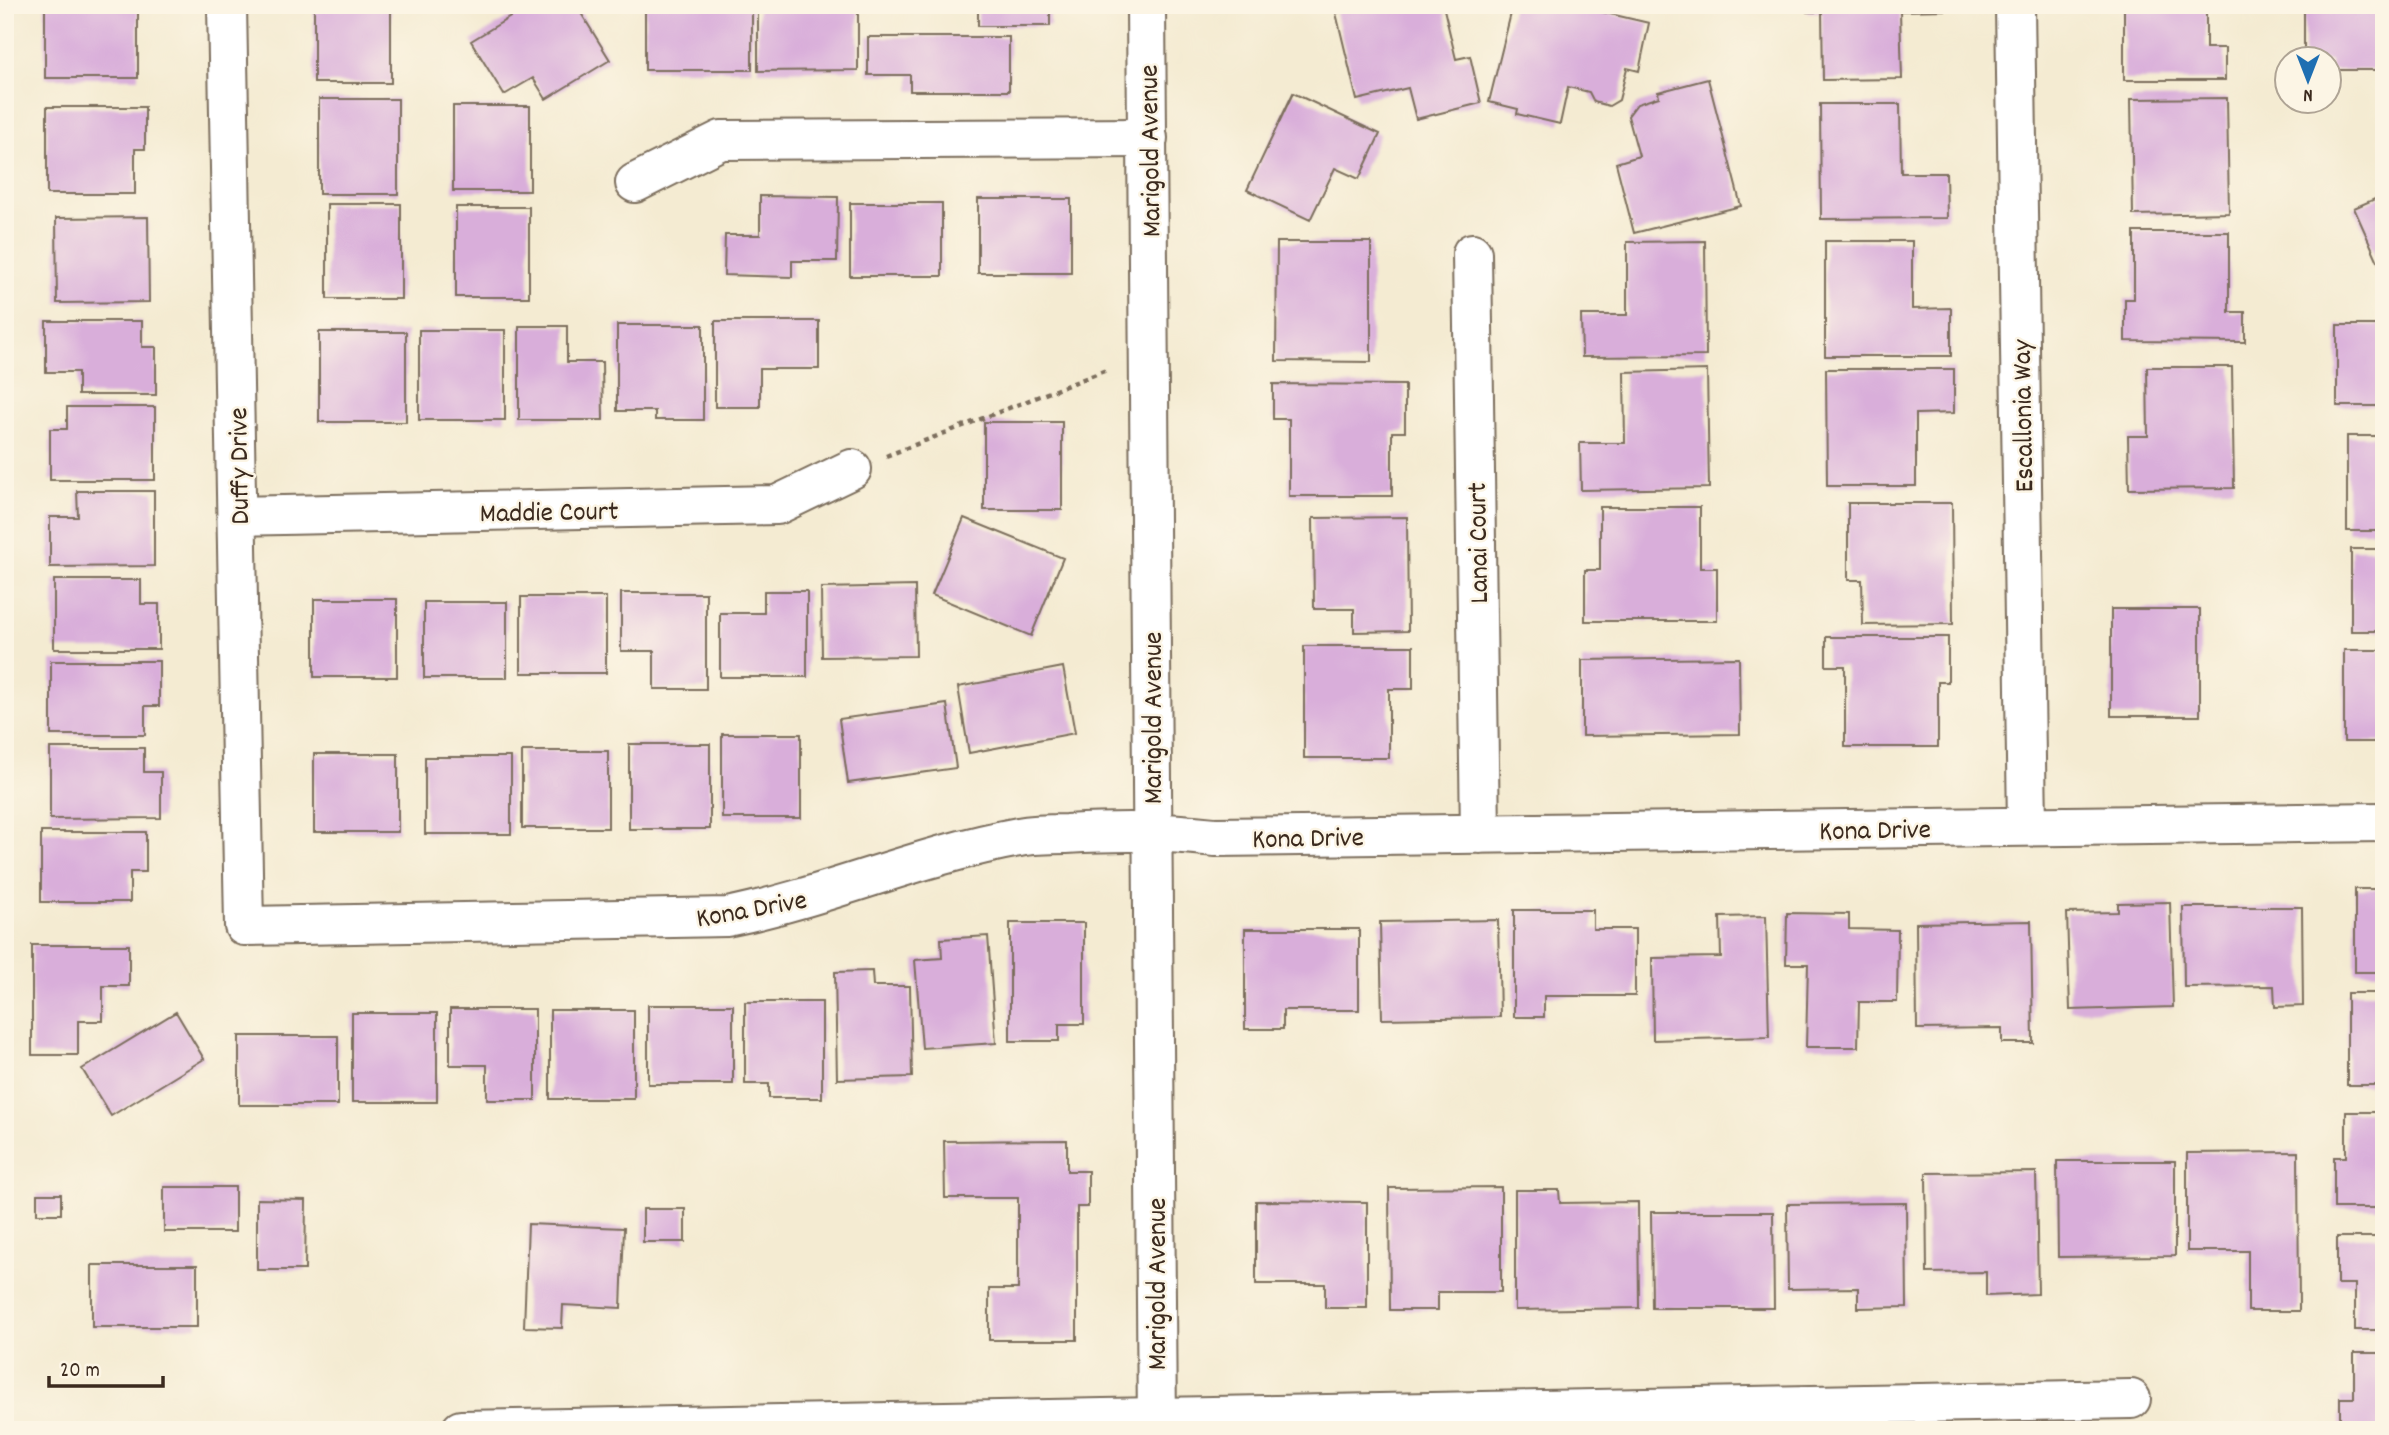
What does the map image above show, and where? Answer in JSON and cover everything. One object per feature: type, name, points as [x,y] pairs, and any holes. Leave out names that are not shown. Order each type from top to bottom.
[{"type":"street","name":"Duffy Drive","points":[[227,5],[244,926]]},
{"type":"street","name":"Marigold Avenue","points":[[1146,5],[1157,1423]]},
{"type":"street","name":"Escallonia Way","points":[[2015,5],[2026,826]]},
{"type":"street","points":[[635,183],[721,140],[1148,138]]},
{"type":"street","name":"Lanai Court","points":[[1472,253],[1480,834]]},
{"type":"street","name":"Maddie Court","points":[[238,516],[777,505],[852,469]]},
{"type":"street","name":"Kona Drive","points":[[244,926],[727,917],[787,905],[1020,836],[1152,830],[1215,837],[2384,822]]},
{"type":"street","points":[[461,1430],[1157,1423],[2131,1399]]},
{"type":"path","points":[[852,469],[1149,354]]},
{"type":"building","points":[[45,5],[138,5],[138,78],[45,78]]},
{"type":"building","points":[[314,5],[391,5],[391,83],[314,83]]},
{"type":"building","points":[[530,5],[576,5],[610,60],[546,99],[533,78],[504,95],[471,41]]},
{"type":"building","points":[[645,5],[752,5],[752,70],[645,70]]},
{"type":"building","points":[[758,5],[858,5],[858,70],[758,71]]},
{"type":"building","points":[[978,5],[1050,5],[1050,26],[978,26]]},
{"type":"building","points":[[1368,5],[1443,5],[1456,59],[1470,56],[1481,103],[1416,119],[1408,88],[1357,100],[1336,13]]},
{"type":"building","points":[[1513,5],[1572,5],[1649,23],[1639,71],[1627,68],[1619,100],[1609,106],[1594,102],[1589,92],[1568,87],[1560,124],[1517,114],[1518,109],[1489,102]]},
{"type":"building","points":[[1807,5],[1946,5],[1946,10],[1900,11],[1902,79],[1823,80],[1822,12],[1807,12]]},
{"type":"building","points":[[2124,5],[2206,5],[2206,48],[2225,48],[2225,80],[2124,80]]},
{"type":"building","points":[[2304,5],[2384,5],[2384,70],[2344,70],[2344,46],[2304,46]]},
{"type":"building","points":[[868,37],[1009,37],[1009,91],[910,91],[910,75],[868,75]]},
{"type":"building","points":[[1708,79],[1741,206],[1634,233],[1616,163],[1639,156],[1628,116],[1637,104],[1659,97],[1658,92]]},
{"type":"building","points":[[1293,93],[1380,134],[1359,179],[1335,168],[1310,220],[1247,190]]},
{"type":"building","points":[[2227,98],[2229,213],[2133,215],[2131,99]]},
{"type":"building","points":[[319,99],[398,99],[398,194],[319,194]]},
{"type":"building","points":[[1820,104],[1900,104],[1901,173],[1946,173],[1947,218],[1821,219]]},
{"type":"building","points":[[453,106],[530,106],[530,191],[453,191]]},
{"type":"building","points":[[47,107],[145,107],[145,149],[135,149],[135,194],[47,194]]},
{"type":"building","points":[[2384,195],[2384,275],[2354,208]]},
{"type":"building","points":[[760,196],[838,197],[837,261],[792,261],[792,277],[724,275],[725,235],[760,235]]},
{"type":"building","points":[[978,199],[1071,199],[1071,273],[978,273]]},
{"type":"building","points":[[850,203],[942,203],[942,276],[850,276]]},
{"type":"building","points":[[327,204],[401,204],[401,299],[327,299]]},
{"type":"building","points":[[456,207],[529,207],[529,297],[456,297]]},
{"type":"building","points":[[148,217],[149,302],[57,303],[56,218]]},
{"type":"building","points":[[2134,232],[2229,232],[2229,312],[2245,312],[2245,342],[2125,341],[2125,299],[2134,299]]},
{"type":"building","points":[[1705,241],[1706,356],[1582,357],[1581,315],[1627,315],[1627,242]]},
{"type":"building","points":[[1825,241],[1912,241],[1912,309],[1951,308],[1951,356],[1825,356]]},
{"type":"building","points":[[1277,242],[1371,242],[1371,362],[1276,361]]},
{"type":"building","points":[[46,321],[142,321],[142,347],[156,347],[156,395],[78,395],[78,372],[46,372]]},
{"type":"building","points":[[715,321],[819,321],[819,369],[760,369],[760,407],[715,407]]},
{"type":"building","points":[[617,325],[703,325],[703,420],[655,420],[655,411],[617,411]]},
{"type":"building","points":[[2337,325],[2384,325],[2384,406],[2337,406]]},
{"type":"building","points":[[519,326],[567,326],[567,362],[602,362],[603,420],[519,420]]},
{"type":"building","points":[[419,330],[505,330],[505,420],[419,420]]},
{"type":"building","points":[[319,332],[406,332],[406,422],[319,422]]},
{"type":"building","points":[[2147,367],[2232,367],[2234,488],[2129,489],[2128,436],[2148,436]]},
{"type":"building","points":[[1826,369],[1954,369],[1954,413],[1916,414],[1916,486],[1827,486]]},
{"type":"building","points":[[1707,370],[1709,488],[1581,490],[1580,443],[1625,443],[1624,372]]},
{"type":"building","points":[[1273,384],[1405,385],[1405,432],[1392,432],[1392,496],[1289,496],[1289,419],[1273,419]]},
{"type":"building","points":[[67,407],[155,407],[155,480],[50,480],[50,429],[67,429]]},
{"type":"building","points":[[984,422],[1062,422],[1062,510],[984,510]]},
{"type":"building","points":[[2347,436],[2384,436],[2384,531],[2347,531]]},
{"type":"building","points":[[77,491],[154,491],[154,566],[50,567],[50,517],[78,517]]},
{"type":"building","points":[[1848,503],[1952,503],[1953,624],[1863,625],[1862,580],[1848,580]]},
{"type":"building","points":[[1600,507],[1700,507],[1700,568],[1717,568],[1717,621],[1585,621],[1585,570],[1600,570]]},
{"type":"building","points":[[1407,517],[1408,631],[1354,632],[1354,609],[1314,609],[1313,518]]},
{"type":"building","points":[[964,518],[1063,558],[1031,636],[932,595]]},
{"type":"building","points":[[2351,549],[2384,549],[2384,631],[2351,631]]},
{"type":"building","points":[[54,580],[141,580],[141,604],[159,604],[159,649],[54,649]]},
{"type":"building","points":[[915,586],[916,656],[822,657],[821,588]]},
{"type":"building","points":[[764,591],[807,591],[807,677],[720,677],[720,613],[764,613]]},
{"type":"building","points":[[621,593],[706,593],[706,689],[654,689],[654,651],[621,651]]},
{"type":"building","points":[[521,597],[606,597],[606,673],[521,673]]},
{"type":"building","points":[[314,599],[397,599],[397,677],[314,677]]},
{"type":"building","points":[[424,602],[507,602],[507,678],[424,678]]},
{"type":"building","points":[[2111,609],[2200,609],[2200,716],[2111,716]]},
{"type":"building","points":[[1826,637],[1948,637],[1948,682],[1938,682],[1938,747],[1845,747],[1845,666],[1826,666]]},
{"type":"building","points":[[1304,646],[1413,646],[1413,689],[1389,689],[1389,758],[1304,758]]},
{"type":"building","points":[[2344,650],[2384,650],[2384,742],[2344,742]]},
{"type":"building","points":[[1739,658],[1740,734],[1582,736],[1582,660]]},
{"type":"building","points":[[51,661],[159,661],[159,706],[145,706],[145,735],[51,735]]},
{"type":"building","points":[[1063,667],[1075,733],[969,753],[958,687]]},
{"type":"building","points":[[947,704],[956,768],[848,783],[839,719]]},
{"type":"building","points":[[722,734],[801,734],[801,818],[722,818]]},
{"type":"building","points":[[629,744],[710,744],[710,829],[629,829]]},
{"type":"building","points":[[50,748],[144,748],[144,772],[161,772],[161,818],[50,819]]},
{"type":"building","points":[[522,751],[608,751],[608,828],[522,828]]},
{"type":"building","points":[[314,754],[398,754],[398,832],[314,832]]},
{"type":"building","points":[[425,757],[511,757],[511,834],[425,834]]},
{"type":"building","points":[[41,832],[146,832],[146,872],[130,872],[130,902],[41,902]]},
{"type":"building","points":[[2355,889],[2384,889],[2384,972],[2355,972]]},
{"type":"building","points":[[2170,902],[2173,1007],[2070,1010],[2067,913],[2118,912],[2118,903]]},
{"type":"building","points":[[2183,907],[2302,907],[2303,1006],[2275,1007],[2274,986],[2184,987]]},
{"type":"building","points":[[1514,910],[1593,910],[1593,929],[1635,929],[1635,996],[1544,996],[1544,1017],[1514,1017]]},
{"type":"building","points":[[1787,913],[1849,914],[1849,929],[1898,930],[1897,1002],[1859,1002],[1858,1047],[1806,1047],[1808,964],[1786,964]]},
{"type":"building","points":[[1766,916],[1769,1037],[1653,1040],[1652,958],[1721,957],[1720,917]]},
{"type":"building","points":[[1498,920],[1500,1017],[1382,1019],[1380,922]]},
{"type":"building","points":[[2031,921],[2033,1043],[2002,1043],[2002,1028],[1917,1029],[1916,923]]},
{"type":"building","points":[[1010,923],[1084,923],[1084,1024],[1059,1024],[1059,1041],[1010,1041]]},
{"type":"building","points":[[1245,929],[1359,929],[1359,1010],[1283,1010],[1283,1029],[1245,1029]]},
{"type":"building","points":[[988,936],[996,1043],[922,1048],[915,960],[942,958],[941,939]]},
{"type":"building","points":[[32,945],[129,945],[129,986],[103,986],[103,1021],[78,1021],[78,1055],[32,1055]]},
{"type":"building","points":[[872,971],[873,986],[910,986],[912,1077],[837,1079],[835,972]]},
{"type":"building","points":[[2347,993],[2384,993],[2384,1085],[2347,1085]]},
{"type":"building","points":[[745,1002],[822,1002],[822,1098],[769,1098],[769,1084],[745,1084]]},
{"type":"building","points":[[648,1005],[733,1005],[733,1084],[648,1084]]},
{"type":"building","points":[[450,1009],[535,1009],[535,1100],[487,1100],[487,1065],[450,1065]]},
{"type":"building","points":[[550,1010],[634,1010],[634,1099],[550,1099]]},
{"type":"building","points":[[176,1012],[204,1059],[111,1116],[82,1069]]},
{"type":"building","points":[[352,1013],[437,1013],[437,1102],[352,1102]]},
{"type":"building","points":[[239,1036],[338,1036],[338,1105],[239,1105]]},
{"type":"building","points":[[2346,1112],[2384,1112],[2384,1208],[2334,1208],[2334,1157],[2346,1157]]},
{"type":"building","points":[[1067,1140],[1067,1171],[1088,1171],[1088,1207],[1077,1207],[1077,1340],[989,1340],[989,1289],[1018,1289],[1018,1198],[945,1198],[944,1141]]},
{"type":"building","points":[[2298,1152],[2299,1311],[2248,1311],[2248,1251],[2187,1251],[2187,1153]]},
{"type":"building","points":[[2057,1161],[2175,1161],[2175,1256],[2058,1257]]},
{"type":"building","points":[[2036,1172],[2038,1294],[1986,1296],[1986,1272],[1927,1273],[1926,1173]]},
{"type":"building","points":[[164,1187],[235,1187],[235,1232],[164,1232]]},
{"type":"building","points":[[1501,1187],[1501,1292],[1438,1292],[1438,1310],[1390,1310],[1389,1188]]},
{"type":"building","points":[[1515,1190],[1559,1190],[1560,1203],[1638,1202],[1639,1308],[1515,1310]]},
{"type":"building","points":[[37,1194],[61,1194],[61,1214],[37,1214]]},
{"type":"building","points":[[257,1199],[306,1200],[305,1270],[257,1270]]},
{"type":"building","points":[[1256,1201],[1367,1202],[1367,1308],[1325,1308],[1325,1284],[1256,1284]]},
{"type":"building","points":[[1906,1203],[1907,1307],[1858,1308],[1858,1288],[1788,1289],[1787,1204]]},
{"type":"building","points":[[643,1209],[685,1209],[685,1242],[643,1242]]},
{"type":"building","points":[[1651,1212],[1773,1212],[1774,1308],[1652,1308]]},
{"type":"building","points":[[528,1224],[624,1228],[621,1308],[563,1305],[562,1328],[524,1327]]},
{"type":"building","points":[[2337,1237],[2384,1237],[2384,1330],[2355,1330],[2355,1284],[2337,1284]]},
{"type":"building","points":[[92,1265],[197,1265],[197,1327],[92,1327]]},
{"type":"building","points":[[2354,1353],[2384,1353],[2384,1430],[2340,1430],[2340,1398],[2354,1398]]}]
